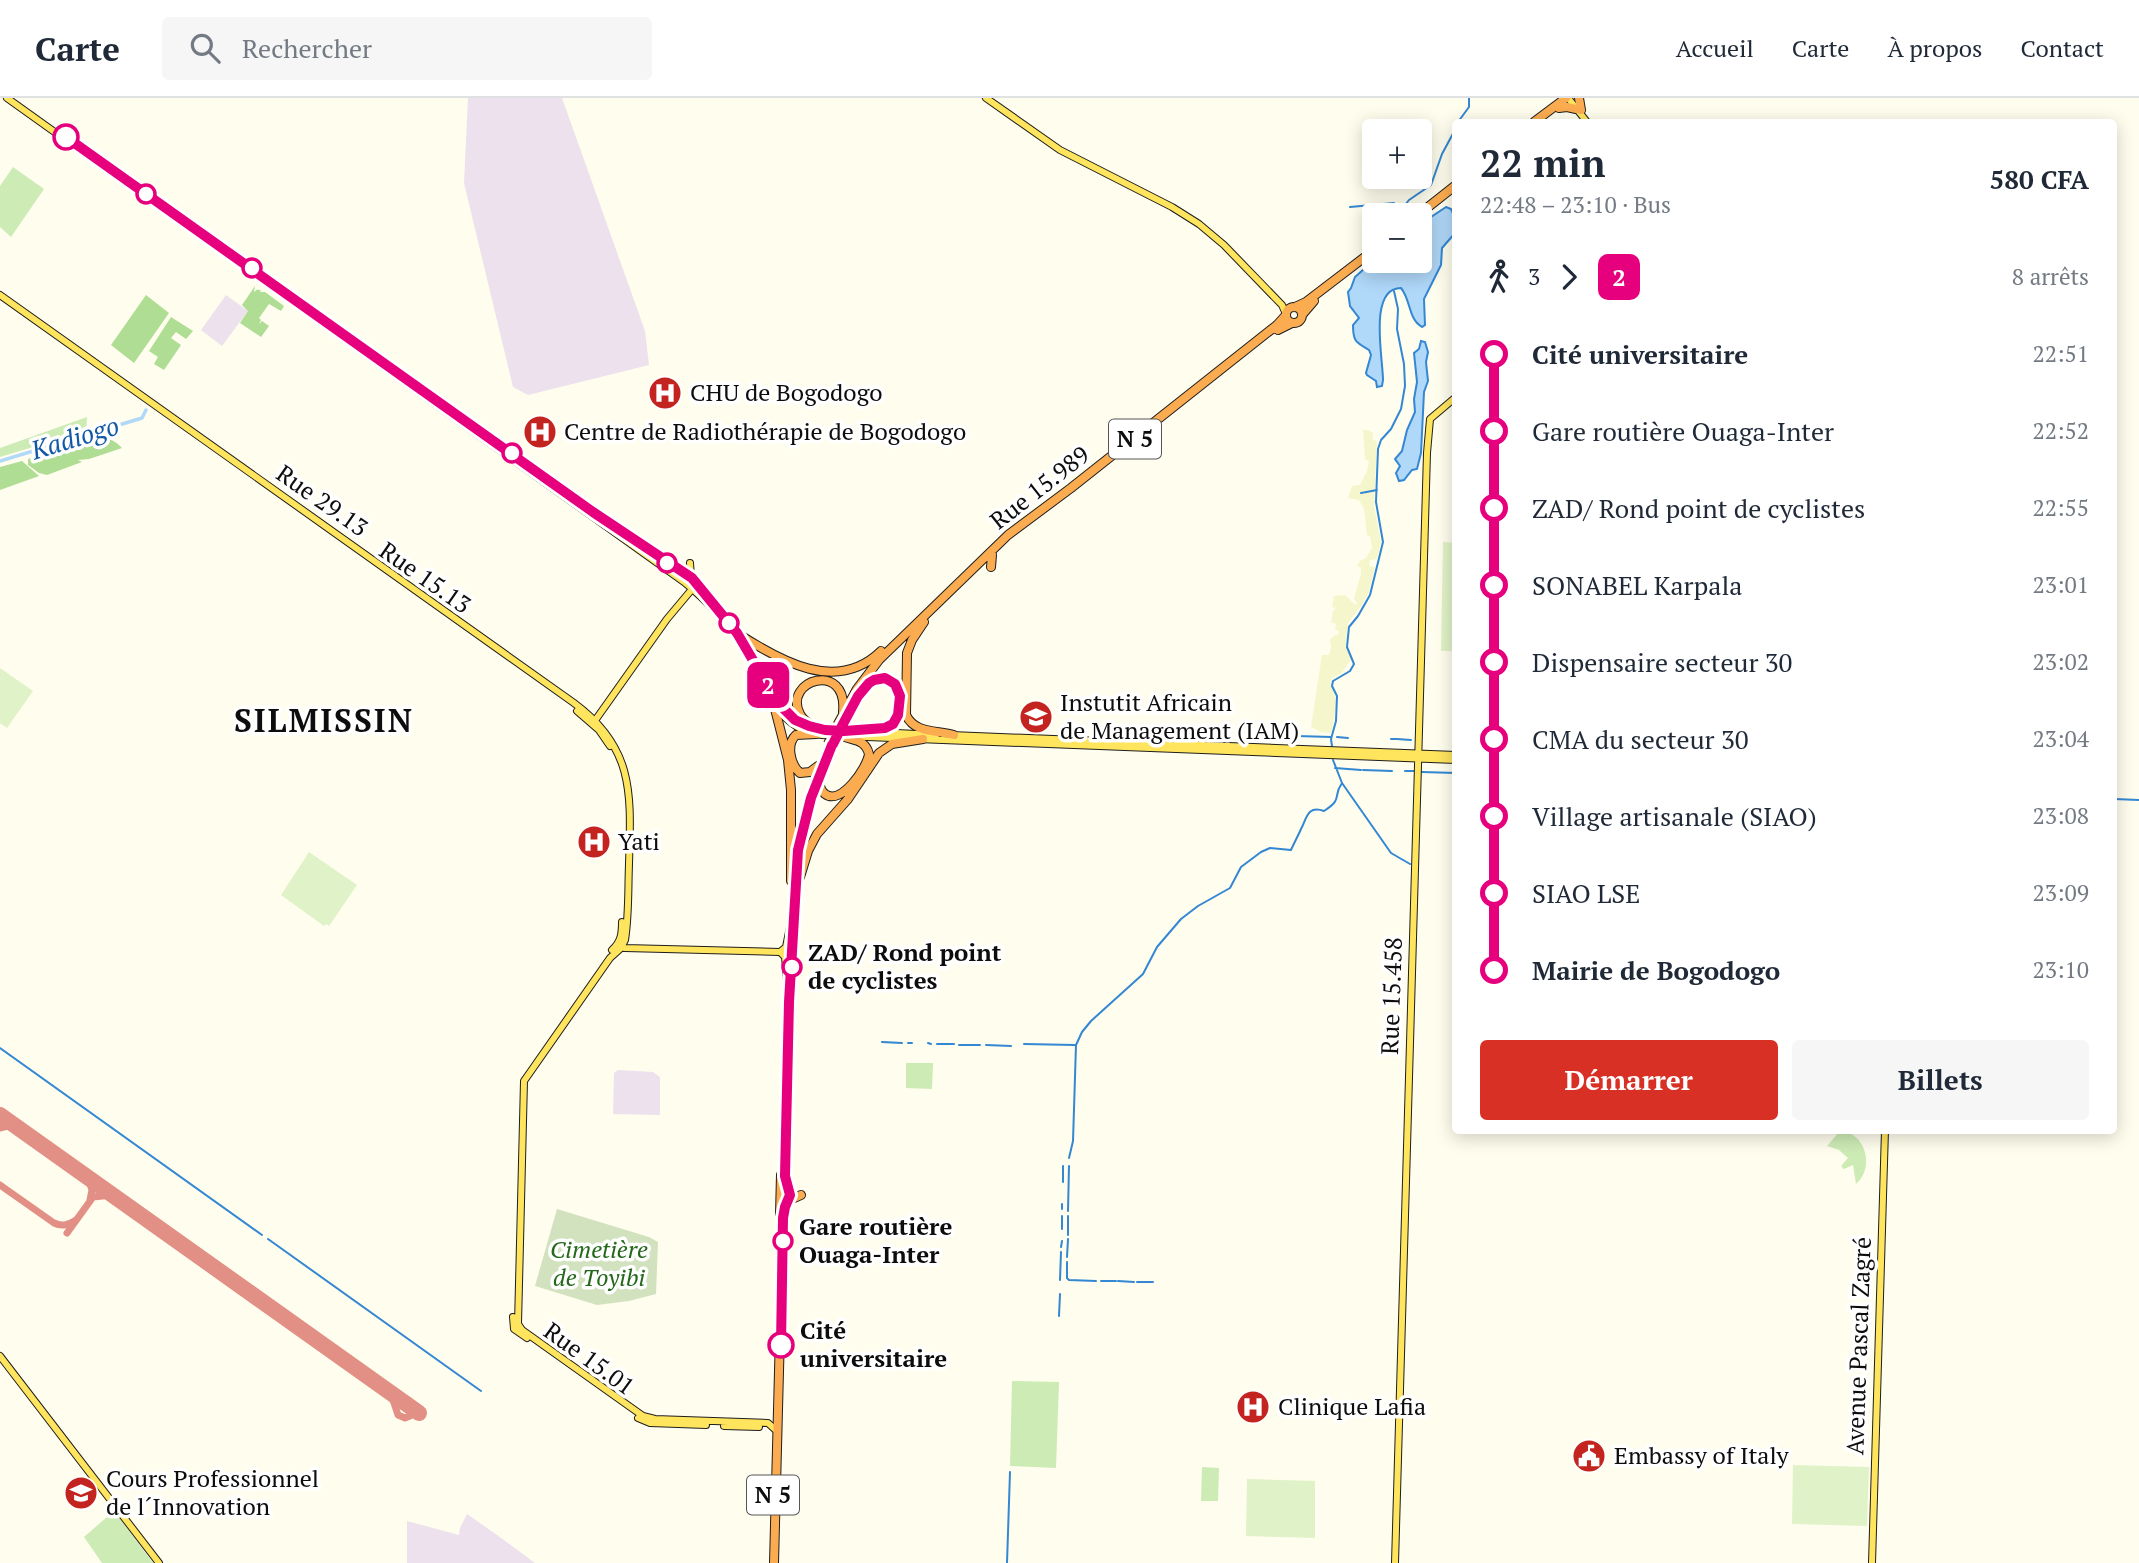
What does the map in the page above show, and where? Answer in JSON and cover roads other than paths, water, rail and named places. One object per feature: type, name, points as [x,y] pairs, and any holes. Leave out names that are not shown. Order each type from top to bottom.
[{"type":"highway","points":[[1544,119],[1573,102]]},
{"type":"highway","points":[[1540,119],[1573,102]]},
{"type":"highway","points":[[1432,206],[1452,190]]},
{"type":"highway","name":"Rue 15.989","points":[[923,620],[1008,535],[1278,325],[1290,311],[1362,261]]},
{"type":"highway","name":"N 5","points":[[1302,315],[1309,305],[1362,262]]},
{"type":"highway","points":[[1300,310],[1302,315],[1299,321],[1292,323],[1288,320],[1290,311],[1300,310]]},
{"type":"highway","name":"N 5","points":[[842,726],[866,676],[887,651],[986,568],[992,555],[1266,339],[1292,323]]},
{"type":"highway","points":[[737,633],[759,647],[799,665],[824,672],[842,672],[851,671],[867,662],[923,620]]},
{"type":"highway","points":[[923,620],[907,653],[906,715],[910,723],[917,728],[954,736]]},
{"type":"highway","name":"N 5","points":[[784,1197],[787,980],[793,884],[801,833],[820,766],[830,744],[858,696],[883,662],[923,620]]},
{"type":"highway","points":[[842,726],[880,729],[895,721],[900,691],[890,680],[874,680],[858,696]]},
{"type":"highway","points":[[816,731],[802,717],[797,705],[800,692],[811,681],[827,681],[839,689],[844,703],[842,726]]},
{"type":"highway","points":[[774,702],[788,760],[793,884]]},
{"type":"highway","points":[[820,766],[820,787],[826,794],[835,797],[843,793],[866,763],[869,754],[865,745],[842,726]]},
{"type":"highway","points":[[816,731],[796,734],[790,743],[797,771],[805,773],[820,766]]},
{"type":"highway","points":[[793,884],[817,834],[848,799],[880,753],[892,744],[923,739]]},
{"type":"highway","name":"N 5","points":[[773,1563],[793,884]]},
{"type":"highway","points":[[784,1197],[792,1199],[801,1195],[790,1187],[785,1172]]},
{"type":"main road","points":[[7,98],[684,582],[694,584]]},
{"type":"main road","points":[[12,98],[694,584],[737,633],[756,662],[774,702],[795,720],[816,731]]},
{"type":"main road","points":[[988,98],[1060,150],[1172,207],[1199,224],[1290,311]]},
{"type":"main road","points":[[1573,102],[1587,119]]},
{"type":"main road","name":"Rue 15.13","points":[[0,298],[594,722],[619,763],[626,801],[621,947]]},
{"type":"main road","name":"Rue 15.458","points":[[1395,1563],[1429,430],[1431,417],[1452,400]]},
{"type":"main road","points":[[690,563],[694,584],[740,642],[782,715],[798,728],[816,731],[842,726],[954,736],[1418,756]]},
{"type":"main road","points":[[684,582],[685,597]]},
{"type":"main road","points":[[594,722],[694,584]]},
{"type":"main road","points":[[842,726],[923,739],[1452,757]]},
{"type":"main road","points":[[585,991],[621,947],[780,952],[786,947],[790,927]]},
{"type":"main road","points":[[780,952],[785,957],[787,980]]},
{"type":"main road","name":"Rue 15.01","points":[[585,991],[520,1081],[513,1326],[516,1331],[650,1421]]},
{"type":"main road","name":"Rue 15.01","points":[[585,991],[524,1081],[517,1322],[522,1330],[650,1421]]},
{"type":"main road","name":"Avenue Pascal Zagré","points":[[1871,1563],[1883,1134]]},
{"type":"main road","points":[[0,1356],[159,1563]]},
{"type":"main road","points":[[650,1421],[768,1423],[776,1430]]},
{"type":"water","points":[[1446,207],[1451,209],[1452,237],[1442,248],[1441,265],[1424,299],[1425,325],[1422,327],[1417,324],[1401,288],[1391,291],[1384,299],[1380,326],[1382,386],[1377,387],[1376,381],[1367,375],[1371,355],[1369,350],[1358,343],[1354,335],[1353,325],[1359,318],[1350,306],[1348,292],[1355,277],[1362,271],[1362,273],[1432,273],[1432,216]]},
{"type":"water","points":[[1421,341],[1425,342],[1428,352],[1428,381],[1424,392],[1421,453],[1417,469],[1399,481],[1396,473],[1400,466],[1395,459],[1402,451],[1415,412],[1417,382],[1414,353],[1419,349]]},
{"type":"waterway","points":[[1460,119],[1469,107],[1469,98]]},
{"type":"waterway","points":[[1407,203],[1431,185],[1452,135]]},
{"type":"waterway","points":[[1350,207],[1362,206]]},
{"type":"waterway","points":[[1332,746],[1337,696],[1332,686],[1333,681],[1350,671],[1354,664],[1347,647],[1349,627],[1370,595],[1383,542],[1376,502],[1378,449],[1401,409],[1405,386],[1394,291]]},
{"type":"waterway","name":"Kadiogo","points":[[0,461],[142,418],[146,410]]},
{"type":"waterway","points":[[1361,493],[1377,490]]},
{"type":"waterway","points":[[1260,735],[1272,735]]},
{"type":"waterway","points":[[1297,736],[1331,737]]},
{"type":"waterway","points":[[1337,737],[1348,738]]},
{"type":"waterway","points":[[1391,739],[1396,739]]},
{"type":"waterway","points":[[1397,739],[1411,740]]},
{"type":"waterway","points":[[1333,760],[1342,783],[1391,853],[1410,864]]},
{"type":"waterway","points":[[1335,768],[1361,770]]},
{"type":"waterway","points":[[1363,770],[1392,771]]},
{"type":"waterway","points":[[1405,771],[1415,771]]},
{"type":"waterway","points":[[1422,772],[1452,773]]},
{"type":"waterway","points":[[1069,1158],[1073,1141],[1076,1045],[1082,1032],[1143,974],[1157,947],[1181,919],[1230,888],[1241,867],[1261,852],[1270,848],[1291,850],[1308,814],[1330,807],[1336,800],[1342,783]]},
{"type":"waterway","points":[[2117,799],[2139,800]]},
{"type":"waterway","points":[[882,1042],[902,1043]]},
{"type":"waterway","points":[[937,1044],[954,1044]]},
{"type":"waterway","points":[[1024,1044],[1075,1045]]},
{"type":"waterway","points":[[959,1045],[980,1045]]},
{"type":"waterway","points":[[986,1045],[1011,1046]]},
{"type":"waterway","points":[[0,1048],[262,1235]]},
{"type":"waterway","points":[[1063,1166],[1063,1182]]},
{"type":"waterway","points":[[1068,1211],[1069,1166]]},
{"type":"waterway","points":[[1062,1204],[1062,1209]]},
{"type":"waterway","points":[[1062,1216],[1062,1229]]},
{"type":"waterway","points":[[1068,1216],[1068,1235]]},
{"type":"waterway","points":[[268,1239],[481,1391]]},
{"type":"waterway","points":[[1067,1257],[1068,1239]]},
{"type":"waterway","points":[[1061,1247],[1062,1241]]},
{"type":"waterway","points":[[1060,1280],[1061,1252]]},
{"type":"waterway","points":[[1067,1262],[1069,1280],[1096,1281]]},
{"type":"waterway","points":[[1101,1281],[1116,1281]]},
{"type":"waterway","points":[[1118,1281],[1134,1282]]},
{"type":"waterway","points":[[1137,1282],[1153,1282]]},
{"type":"waterway","points":[[1059,1316],[1060,1294]]},
{"type":"waterway","points":[[1007,1563],[1010,1472]]},
{"type":"place","name":"CHU de Bogodogo","points":[[665,393]]},
{"type":"place","name":"Centre de Radiothérapie de Bogodogo","points":[[540,432]]},
{"type":"place","name":"Instutit Africain de Management (IAM)","points":[[1036,717]]},
{"type":"place","name":"Yati","points":[[594,842]]},
{"type":"place","name":"ZAD/ Rond point de cyclistes","points":[[792,967]]},
{"type":"place","name":"Gare routière Ouaga-Inter","points":[[783,1241]]},
{"type":"place","name":"Cité universitaire","points":[[781,1345]]},
{"type":"place","name":"Clinique Lafia","points":[[1253,1407]]},
{"type":"place","name":"Embassy of Italy","points":[[1589,1456]]},
{"type":"place","name":"Cours Professionnel de l´Innovation","points":[[81,1493]]},
{"type":"district","name":"SILMISSIN","points":[[324,721]]},
{"type":"park label","name":"Cimetière de Toyibi","points":[[599,1264]]}]
